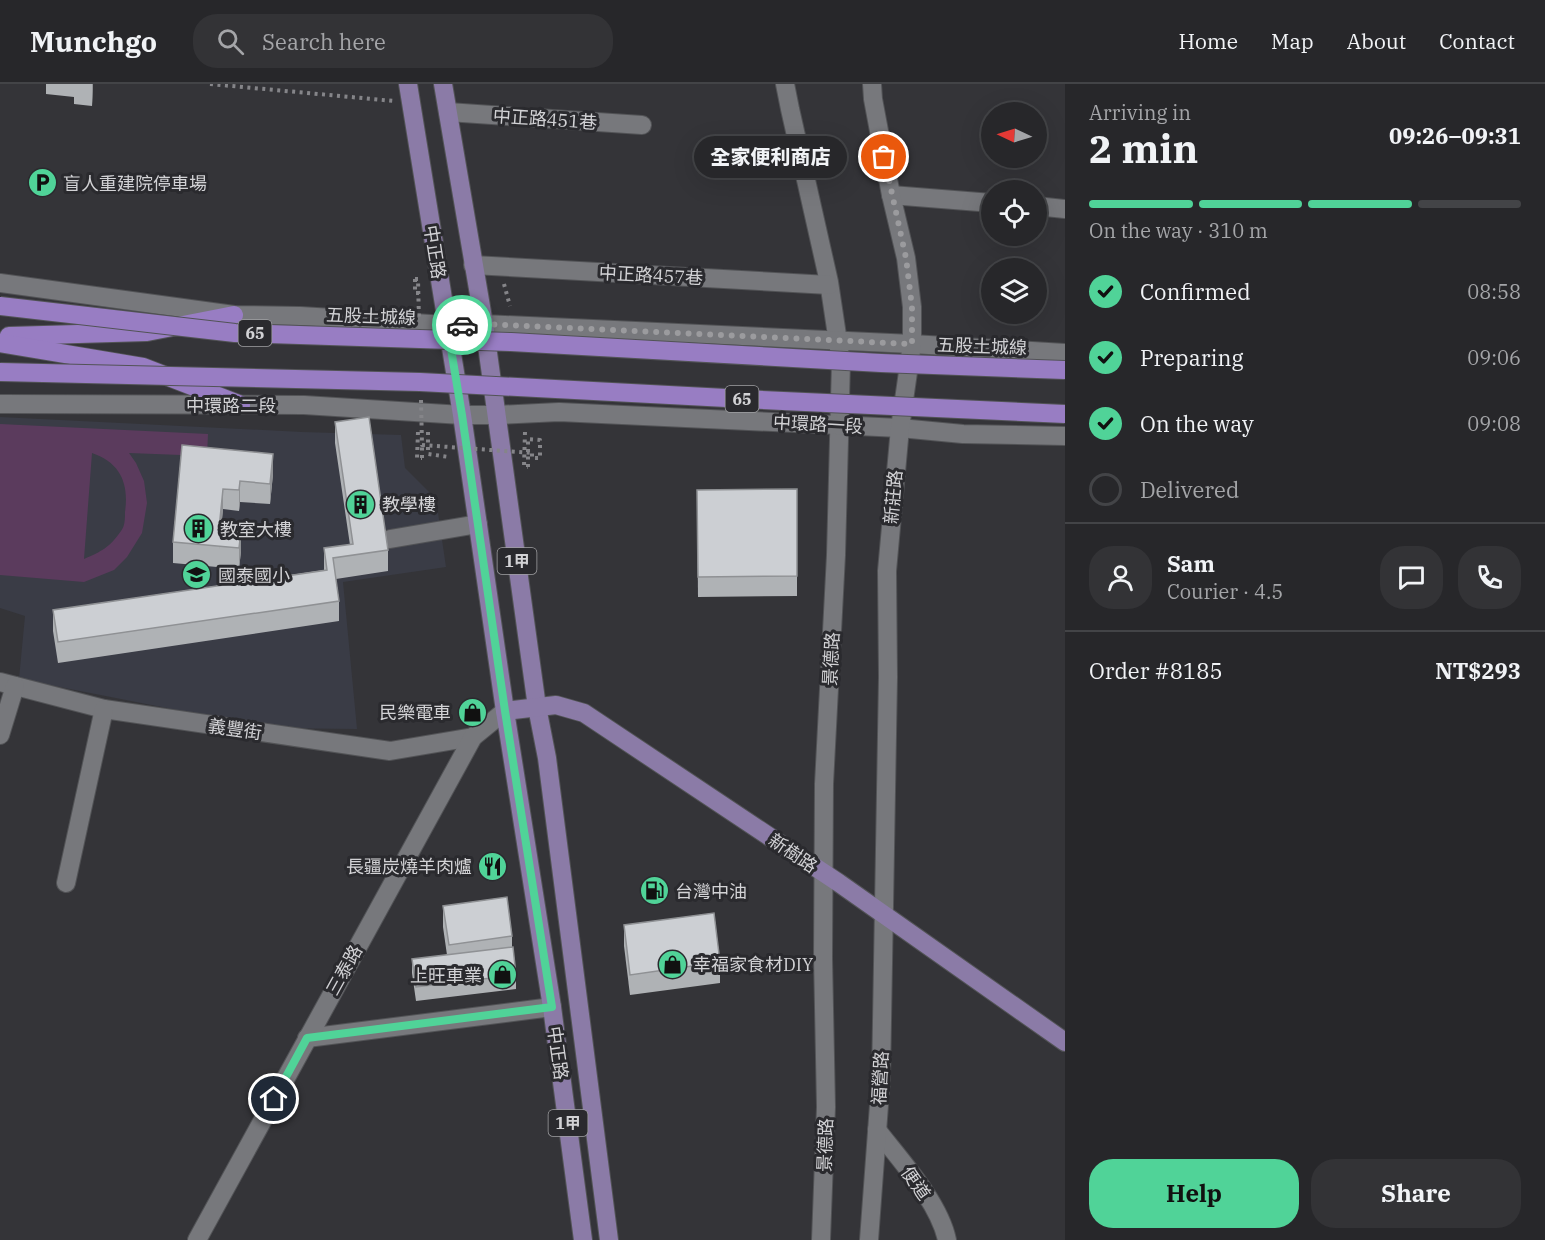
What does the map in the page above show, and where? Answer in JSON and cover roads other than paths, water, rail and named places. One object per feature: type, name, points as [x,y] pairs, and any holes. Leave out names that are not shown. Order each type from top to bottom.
[{"type":"highway","name":"五股土城線","points":[[0,306],[235,333],[511,342],[881,363],[1065,370]]},
{"type":"highway","points":[[0,336],[147,332],[234,315]]},
{"type":"highway","points":[[0,343],[143,366],[241,405]]},
{"type":"highway","name":"65","points":[[0,372],[420,382],[1065,414]]},
{"type":"main road","name":"中正路","points":[[408,84],[462,415],[505,711],[552,1007],[583,1240]]},
{"type":"main road","name":"中正路","points":[[443,84],[484,324],[537,707],[547,758],[609,1240]]},
{"type":"main road","name":"新樹路","points":[[505,711],[555,705],[584,713],[823,873],[1065,1042]]},
{"type":"street","name":"景德路","points":[[785,84],[829,285],[841,362],[836,555],[824,784],[823,958],[826,1107],[821,1240]]},
{"type":"street","name":"新莊路","points":[[872,84],[891,195],[906,258],[912,307],[912,344],[900,428],[887,571],[885,916]]},
{"type":"street","name":"中正路451巷","points":[[448,112],[642,125]]},
{"type":"street","points":[[891,195],[981,202]]},
{"type":"street","points":[[1047,207],[1065,208]]},
{"type":"street","name":"中正路457巷","points":[[473,265],[829,285]]},
{"type":"street","points":[[0,283],[234,315],[300,316],[447,325],[484,324],[1065,353]]},
{"type":"street","name":"中環路二段","points":[[0,404],[304,405],[462,415]]},
{"type":"street","name":"中環路一段","points":[[462,415],[560,412],[900,428],[963,434],[1065,436]]},
{"type":"street","points":[[390,539],[478,524]]},
{"type":"street","points":[[0,735],[7,684]]},
{"type":"street","name":"義豐街","points":[[7,684],[104,709],[390,752],[473,737]]},
{"type":"street","points":[[66,883],[104,709]]},
{"type":"street","name":"三泰路","points":[[197,1240],[473,737],[505,711]]},
{"type":"street","name":"福營路","points":[[869,1240],[882,1078],[885,916]]},
{"type":"street","points":[[307,1038],[552,1007]]},
{"type":"street","name":"便道","points":[[878,1130],[927,1195],[945,1228],[947,1240]]},
{"type":"place","name":"全家便利商店","points":[[884,157]]},
{"type":"place","name":"盲人重建院停車場","points":[[42,183]]},
{"type":"place","name":"教學樓","points":[[361,504]]},
{"type":"place","name":"教室大樓","points":[[199,529]]},
{"type":"place","name":"國泰國小","points":[[197,575]]},
{"type":"place","name":"民樂電車","points":[[472,712]]},
{"type":"place","name":"長疆炭燒羊肉爐","points":[[493,866]]},
{"type":"place","name":"台灣中油","points":[[654,891]]},
{"type":"place","name":"幸福家食材DIY","points":[[672,964]]},
{"type":"place","name":"上旺車業","points":[[503,975]]}]
